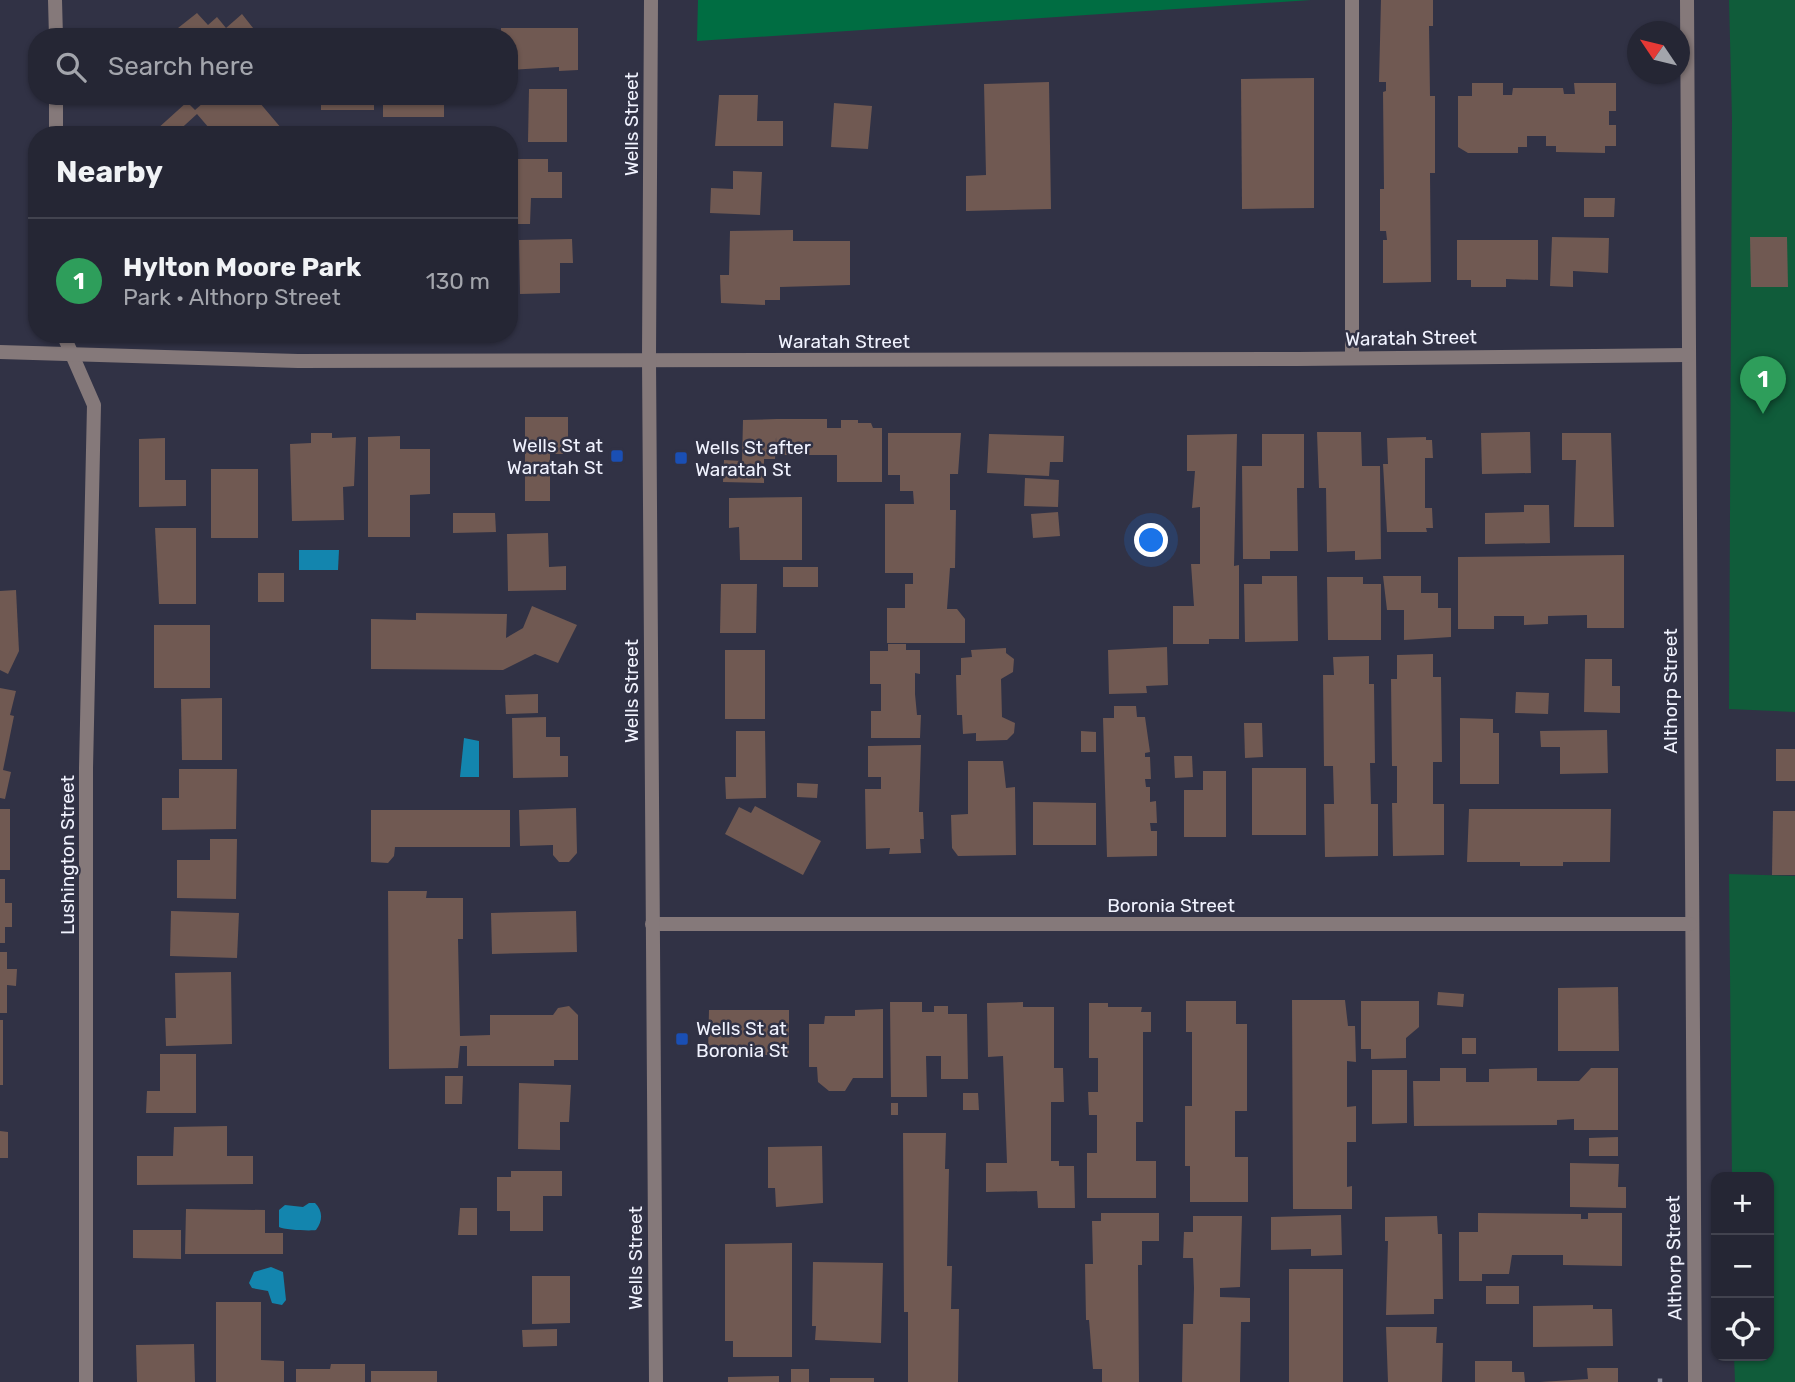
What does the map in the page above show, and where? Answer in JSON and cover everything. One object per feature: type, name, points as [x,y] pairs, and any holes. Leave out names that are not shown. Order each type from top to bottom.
[{"type":"street","points":[[55,0],[55,28]]},
{"type":"street","name":"Wells Street","points":[[651,0],[649,359],[656,1382]]},
{"type":"street","points":[[1352,0],[1352,358]]},
{"type":"street","name":"Althorp Street","points":[[1687,0],[1690,924],[1695,1382]]},
{"type":"street","points":[[56,105],[56,126]]},
{"type":"street","name":"Lushington Street","points":[[68,343],[94,405],[86,768],[86,1382]]},
{"type":"street","name":"Waratah Street","points":[[0,352],[298,361],[1689,355]]},
{"type":"street","name":"Boronia Street","points":[[652,924],[1690,924]]},
{"type":"green space","points":[[698,0],[1311,0],[697,41]]},
{"type":"green space","points":[[1729,0],[1795,0],[1795,712],[1729,709],[1732,119]]},
{"type":"green space","points":[[1729,874],[1795,876],[1795,1382],[1735,1382],[1734,1361],[1774,1361],[1774,1172],[1732,1172]]},
{"type":"water","points":[[299,550],[339,550],[338,570],[299,570]]},
{"type":"water","points":[[464,738],[479,741],[479,777],[460,777]]},
{"type":"water","points":[[315,1203],[321,1213],[316,1230],[279,1227],[279,1210],[285,1205],[303,1207]]},
{"type":"water","points":[[271,1267],[283,1272],[286,1300],[282,1305],[272,1303],[268,1291],[252,1288],[249,1283],[254,1272]]},
{"type":"building","points":[[1381,0],[1433,0],[1433,26],[1429,26],[1430,96],[1435,96],[1435,173],[1430,173],[1431,282],[1383,283],[1383,240],[1387,240],[1386,231],[1380,231],[1380,189],[1384,189],[1383,92],[1386,91],[1386,82],[1379,82]]},
{"type":"building","points":[[197,13],[208,25],[217,17],[226,28],[178,28]]},
{"type":"building","points":[[242,14],[253,28],[226,28]]},
{"type":"building","points":[[518,28],[578,28],[578,70],[559,71],[559,67],[518,69]]},
{"type":"building","points":[[1314,78],[1314,208],[1242,209],[1241,79]]},
{"type":"building","points":[[1049,82],[1051,209],[966,211],[966,176],[986,175],[984,84]]},
{"type":"building","points":[[1472,83],[1503,83],[1503,95],[1512,95],[1513,88],[1563,88],[1564,94],[1575,94],[1574,83],[1616,83],[1616,111],[1609,111],[1609,125],[1616,125],[1616,146],[1605,146],[1605,153],[1556,152],[1556,146],[1546,146],[1546,136],[1527,136],[1527,147],[1518,147],[1518,153],[1468,153],[1458,147],[1458,96],[1472,96]]},
{"type":"building","points":[[529,89],[567,89],[567,142],[528,142]]},
{"type":"building","points":[[719,95],[758,95],[757,121],[783,121],[783,146],[715,146]]},
{"type":"building","points":[[834,103],[872,106],[868,149],[831,147]]},
{"type":"building","points":[[184,105],[190,105],[195,110],[201,105],[262,105],[279,126],[207,126],[197,114],[184,126],[160,126]]},
{"type":"building","points":[[321,105],[374,105],[374,110],[321,110]]},
{"type":"building","points":[[383,105],[444,105],[444,117],[383,117]]},
{"type":"building","points":[[518,159],[548,159],[548,172],[562,172],[562,198],[531,198],[530,224],[518,224]]},
{"type":"building","points":[[733,171],[762,172],[760,215],[710,213],[711,188],[733,189]]},
{"type":"building","points":[[1584,198],[1615,198],[1614,217],[1584,217]]},
{"type":"building","points":[[793,230],[793,241],[850,241],[850,285],[780,287],[780,300],[765,300],[765,305],[721,303],[720,275],[729,275],[730,231]]},
{"type":"building","points":[[1552,237],[1609,238],[1608,273],[1573,271],[1573,287],[1550,286]]},
{"type":"building","points":[[1750,237],[1787,237],[1788,287],[1751,287]]},
{"type":"building","points":[[572,239],[573,263],[560,263],[560,293],[520,294],[519,240]]},
{"type":"building","points":[[1457,240],[1538,240],[1538,280],[1506,279],[1506,287],[1471,287],[1471,280],[1457,280]]},
{"type":"building","points":[[525,417],[568,417],[568,444],[563,444],[563,454],[550,454],[550,501],[525,501]]},
{"type":"building","points":[[827,419],[827,428],[841,428],[841,420],[858,420],[858,423],[871,423],[873,428],[882,428],[882,482],[837,482],[837,455],[777,455],[776,437],[775,459],[764,459],[764,483],[723,482],[724,460],[742,461],[743,420]]},
{"type":"building","points":[[1317,432],[1361,432],[1362,466],[1380,466],[1381,559],[1355,560],[1355,551],[1327,552],[1326,488],[1319,488]]},
{"type":"building","points":[[1530,432],[1531,473],[1482,474],[1481,433]]},
{"type":"building","points":[[311,433],[332,433],[332,438],[356,437],[354,486],[343,487],[344,520],[292,521],[290,444],[311,443]]},
{"type":"building","points":[[888,433],[961,433],[958,474],[950,474],[950,510],[956,510],[955,568],[950,568],[947,609],[957,609],[965,619],[965,643],[887,643],[887,608],[905,608],[905,584],[913,584],[913,573],[885,573],[885,504],[914,504],[913,491],[900,491],[900,475],[888,475]]},
{"type":"building","points":[[1562,433],[1611,433],[1614,527],[1574,527],[1576,460],[1562,460]]},
{"type":"building","points":[[989,434],[1064,436],[1063,462],[1050,462],[1049,476],[987,473]]},
{"type":"building","points":[[1237,434],[1234,566],[1239,565],[1239,639],[1209,639],[1209,644],[1173,644],[1173,606],[1194,606],[1191,564],[1200,564],[1200,507],[1192,508],[1195,471],[1187,471],[1187,435]]},
{"type":"building","points":[[1262,434],[1304,434],[1304,488],[1297,488],[1298,551],[1270,551],[1270,559],[1243,559],[1242,466],[1262,466]]},
{"type":"building","points":[[400,436],[400,449],[430,449],[430,494],[410,495],[410,537],[368,537],[368,437]]},
{"type":"building","points":[[1426,437],[1426,440],[1432,440],[1433,458],[1425,458],[1425,508],[1432,508],[1433,528],[1426,528],[1427,532],[1387,532],[1383,464],[1388,464],[1387,438]]},
{"type":"building","points":[[165,438],[165,480],[186,480],[186,506],[139,507],[139,439]]},
{"type":"building","points":[[211,469],[258,469],[258,538],[211,538]]},
{"type":"building","points":[[1025,478],[1059,480],[1058,507],[1024,506]]},
{"type":"building","points":[[802,497],[802,560],[740,560],[739,527],[729,528],[729,498]]},
{"type":"building","points":[[1524,505],[1549,505],[1550,543],[1485,544],[1485,513],[1524,512]]},
{"type":"building","points":[[1058,512],[1060,536],[1033,538],[1031,514]]},
{"type":"building","points":[[453,513],[495,513],[496,532],[453,533]]},
{"type":"building","points":[[155,528],[196,528],[196,604],[159,604]]},
{"type":"building","points":[[548,533],[549,567],[566,566],[566,590],[508,591],[507,534]]},
{"type":"building","points":[[1624,555],[1624,628],[1587,628],[1587,615],[1548,616],[1548,624],[1524,625],[1524,616],[1494,616],[1494,629],[1458,629],[1458,557]]},
{"type":"building","points":[[783,567],[818,567],[818,587],[783,587]]},
{"type":"building","points":[[258,573],[284,573],[284,602],[258,602]]},
{"type":"building","points":[[1262,576],[1297,576],[1298,641],[1245,642],[1244,584],[1262,584]]},
{"type":"building","points":[[1383,576],[1421,576],[1421,593],[1438,593],[1438,608],[1451,608],[1451,637],[1404,640],[1404,610],[1387,610]]},
{"type":"building","points":[[1327,577],[1363,577],[1363,584],[1381,584],[1381,640],[1328,640]]},
{"type":"building","points":[[721,584],[757,584],[756,633],[720,633]]},
{"type":"building","points":[[16,590],[19,651],[8,674],[0,670],[0,591]]},
{"type":"building","points":[[532,606],[577,625],[558,663],[535,654],[503,670],[371,669],[371,619],[416,620],[416,613],[507,614],[506,638],[523,628]]},
{"type":"building","points":[[154,625],[210,625],[210,688],[154,688]]},
{"type":"building","points":[[888,644],[906,644],[906,650],[920,650],[920,674],[915,673],[915,694],[917,715],[921,715],[920,738],[871,738],[871,711],[881,711],[881,684],[870,684],[870,651],[888,651]]},
{"type":"building","points":[[1167,647],[1168,685],[1146,686],[1147,693],[1109,694],[1108,650]]},
{"type":"building","points":[[1006,648],[1006,653],[1014,659],[1013,672],[1001,679],[1002,717],[1015,723],[1014,733],[1007,740],[976,741],[976,733],[963,734],[962,715],[957,715],[956,675],[961,675],[961,658],[972,657],[971,650]]},
{"type":"building","points":[[725,650],[765,650],[765,719],[725,719]]},
{"type":"building","points":[[1433,654],[1433,677],[1441,677],[1442,762],[1433,762],[1433,804],[1444,804],[1444,855],[1393,856],[1392,803],[1397,803],[1397,766],[1392,766],[1391,679],[1397,679],[1397,655]]},
{"type":"building","points":[[1369,656],[1369,684],[1374,684],[1375,763],[1370,763],[1371,804],[1378,804],[1378,856],[1325,857],[1324,804],[1334,804],[1333,766],[1324,766],[1323,675],[1334,675],[1333,657]]},
{"type":"building","points":[[1585,659],[1612,659],[1612,686],[1620,686],[1620,713],[1584,712]]},
{"type":"building","points":[[0,688],[16,691],[3,770],[11,772],[5,799],[0,798]]},
{"type":"building","points":[[1516,692],[1549,693],[1548,714],[1515,713]]},
{"type":"building","points":[[538,694],[538,713],[506,714],[505,695]]},
{"type":"building","points":[[222,698],[222,760],[182,760],[181,699]]},
{"type":"building","points":[[1114,706],[1136,706],[1137,717],[1145,717],[1150,752],[1145,753],[1145,757],[1150,757],[1151,779],[1145,779],[1146,787],[1150,787],[1150,802],[1156,801],[1157,823],[1150,823],[1151,831],[1157,831],[1157,856],[1107,857],[1103,718],[1114,718]]},
{"type":"building","points":[[546,717],[546,737],[560,737],[560,756],[568,756],[568,777],[513,778],[512,718]]},
{"type":"building","points":[[1460,718],[1493,719],[1493,733],[1499,733],[1499,784],[1460,784]]},
{"type":"building","points":[[1244,723],[1262,723],[1263,757],[1245,758]]},
{"type":"building","points":[[1607,730],[1608,773],[1560,774],[1560,747],[1541,747],[1540,731]]},
{"type":"building","points":[[736,731],[765,731],[766,798],[726,799],[725,777],[736,777]]},
{"type":"building","points":[[1081,731],[1096,732],[1096,752],[1081,752]]},
{"type":"building","points":[[921,745],[919,812],[923,812],[924,839],[920,839],[921,853],[889,854],[890,848],[866,849],[865,789],[881,789],[881,777],[868,777],[868,746]]},
{"type":"building","points":[[1776,749],[1795,749],[1795,781],[1776,781]]},
{"type":"building","points":[[1174,756],[1192,756],[1193,777],[1175,778]]},
{"type":"building","points":[[968,761],[1003,761],[1006,788],[1015,787],[1016,855],[958,856],[952,848],[951,815],[968,814]]},
{"type":"building","points":[[1252,768],[1306,768],[1306,835],[1252,835]]},
{"type":"building","points":[[179,769],[237,769],[236,829],[162,830],[162,798],[179,798]]},
{"type":"building","points":[[1203,771],[1226,771],[1226,837],[1184,837],[1184,790],[1203,790]]},
{"type":"building","points":[[797,783],[818,784],[817,798],[797,797]]},
{"type":"building","points":[[1033,802],[1096,803],[1096,845],[1033,845]]},
{"type":"building","points":[[755,806],[821,841],[803,875],[725,834],[739,807],[751,813]]},
{"type":"building","points":[[576,808],[577,853],[569,862],[559,862],[553,855],[553,845],[520,846],[519,810]]},
{"type":"building","points":[[0,809],[10,809],[10,870],[0,870]]},
{"type":"building","points":[[1469,809],[1611,809],[1610,862],[1520,866],[1520,862],[1467,862]]},
{"type":"building","points":[[371,810],[510,810],[510,847],[395,847],[394,856],[388,863],[371,862]]},
{"type":"building","points":[[1773,811],[1795,811],[1795,875],[1772,875]]},
{"type":"building","points":[[210,839],[237,839],[236,899],[177,898],[177,860],[210,860]]},
{"type":"building","points":[[0,879],[5,879],[5,903],[12,903],[12,927],[5,927],[5,943],[0,943]]},
{"type":"building","points":[[388,891],[427,891],[426,898],[463,898],[463,939],[458,939],[460,1036],[490,1035],[490,1015],[553,1015],[558,1008],[569,1006],[578,1015],[578,1060],[554,1060],[554,1066],[467,1066],[467,1046],[460,1046],[458,1068],[389,1069]]},
{"type":"building","points":[[171,911],[239,913],[237,958],[170,956]]},
{"type":"building","points":[[576,911],[577,952],[492,954],[491,913]]},
{"type":"building","points":[[0,952],[7,952],[7,969],[17,969],[16,986],[7,985],[7,1013],[0,1013]]},
{"type":"building","points":[[231,972],[232,1044],[166,1046],[165,1018],[176,1018],[175,973]]},
{"type":"building","points":[[1618,987],[1619,1051],[1558,1051],[1558,988]]},
{"type":"building","points":[[1438,992],[1464,994],[1463,1007],[1437,1005]]},
{"type":"building","points":[[1292,1000],[1345,1000],[1348,1026],[1355,1026],[1356,1062],[1347,1061],[1347,1107],[1356,1106],[1356,1142],[1347,1142],[1347,1187],[1352,1186],[1352,1209],[1293,1209]]},
{"type":"building","points":[[1186,1001],[1236,1001],[1236,1024],[1247,1024],[1247,1111],[1235,1111],[1235,1157],[1248,1157],[1248,1202],[1190,1202],[1190,1166],[1185,1166],[1185,1106],[1192,1106],[1192,1032],[1186,1032]]},
{"type":"building","points":[[1361,1001],[1419,1001],[1419,1027],[1406,1038],[1406,1058],[1371,1059],[1371,1049],[1361,1049]]},
{"type":"building","points":[[890,1002],[922,1002],[922,1012],[934,1012],[934,1006],[948,1006],[948,1014],[967,1014],[968,1079],[941,1079],[941,1056],[926,1056],[927,1097],[891,1097]]},
{"type":"building","points":[[1023,1002],[1023,1007],[1054,1007],[1054,1068],[1063,1068],[1064,1102],[1051,1102],[1051,1161],[1059,1161],[1059,1166],[1074,1166],[1075,1208],[1038,1208],[1037,1191],[986,1192],[986,1163],[1007,1163],[1003,1056],[988,1057],[987,1003]]},
{"type":"building","points":[[1089,1003],[1108,1003],[1108,1007],[1142,1007],[1141,1012],[1151,1012],[1151,1032],[1143,1032],[1143,1122],[1136,1122],[1136,1161],[1156,1161],[1156,1198],[1087,1198],[1087,1153],[1097,1153],[1097,1115],[1089,1115],[1088,1092],[1098,1092],[1098,1058],[1089,1058]]},
{"type":"building","points":[[883,1009],[883,1078],[853,1078],[845,1091],[829,1091],[818,1082],[817,1067],[809,1067],[809,1024],[824,1024],[825,1016],[855,1016],[855,1010]]},
{"type":"building","points":[[709,1010],[789,1010],[789,1055],[756,1055],[756,1058],[708,1055]]},
{"type":"building","points":[[0,1020],[3,1020],[3,1085],[0,1085]]},
{"type":"building","points":[[1462,1038],[1476,1038],[1476,1054],[1462,1054]]},
{"type":"building","points":[[160,1054],[196,1054],[196,1113],[146,1113],[147,1091],[160,1091]]},
{"type":"building","points":[[1440,1068],[1466,1068],[1466,1082],[1489,1082],[1489,1069],[1537,1068],[1537,1081],[1579,1081],[1591,1068],[1618,1068],[1618,1130],[1574,1130],[1574,1119],[1557,1120],[1557,1125],[1414,1126],[1413,1081],[1440,1081]]},
{"type":"building","points":[[1372,1070],[1407,1070],[1407,1123],[1372,1124]]},
{"type":"building","points":[[445,1076],[463,1076],[462,1104],[445,1104]]},
{"type":"building","points":[[519,1083],[571,1085],[569,1122],[560,1122],[560,1150],[518,1149]]},
{"type":"building","points":[[963,1093],[978,1093],[979,1110],[963,1110]]},
{"type":"building","points":[[891,1103],[898,1103],[898,1115],[891,1115]]},
{"type":"building","points":[[227,1126],[227,1156],[253,1156],[253,1184],[137,1185],[137,1156],[173,1156],[174,1127]]},
{"type":"building","points":[[0,1131],[8,1132],[8,1158],[0,1158]]},
{"type":"building","points":[[903,1133],[946,1133],[945,1169],[949,1169],[947,1266],[952,1266],[951,1309],[959,1309],[958,1382],[908,1382],[908,1312],[904,1312]]},
{"type":"building","points":[[1618,1137],[1618,1156],[1589,1156],[1589,1138]]},
{"type":"building","points":[[822,1146],[823,1203],[776,1207],[775,1188],[768,1188],[768,1147]]},
{"type":"building","points":[[1570,1163],[1619,1164],[1618,1187],[1626,1187],[1626,1208],[1570,1207]]},
{"type":"building","points":[[511,1171],[562,1171],[562,1196],[543,1196],[543,1231],[510,1231],[510,1211],[497,1211],[497,1177],[511,1177]]},
{"type":"building","points":[[460,1208],[477,1208],[477,1235],[458,1235]]},
{"type":"building","points":[[186,1209],[265,1210],[265,1233],[283,1233],[283,1254],[185,1254]]},
{"type":"building","points":[[1101,1213],[1159,1213],[1159,1241],[1142,1241],[1142,1265],[1138,1265],[1139,1382],[1102,1382],[1102,1369],[1093,1369],[1089,1320],[1086,1320],[1085,1264],[1093,1264],[1092,1221],[1101,1221]]},
{"type":"building","points":[[1478,1213],[1581,1214],[1581,1219],[1588,1219],[1588,1213],[1622,1213],[1622,1266],[1563,1265],[1563,1255],[1512,1255],[1509,1274],[1482,1274],[1482,1281],[1459,1281],[1459,1232],[1478,1232]]},
{"type":"building","points":[[1341,1215],[1342,1255],[1311,1256],[1311,1249],[1271,1250],[1271,1217]]},
{"type":"building","points":[[1193,1216],[1242,1216],[1240,1287],[1220,1288],[1220,1297],[1250,1298],[1250,1322],[1241,1322],[1240,1382],[1182,1382],[1183,1324],[1193,1324],[1194,1288],[1193,1258],[1183,1258],[1184,1232],[1193,1232]]},
{"type":"building","points":[[1437,1216],[1438,1234],[1442,1234],[1443,1299],[1434,1299],[1434,1314],[1386,1315],[1388,1241],[1385,1241],[1385,1217]]},
{"type":"building","points":[[133,1230],[181,1230],[181,1259],[133,1258]]},
{"type":"building","points":[[792,1243],[792,1357],[733,1357],[733,1341],[725,1341],[725,1244]]},
{"type":"building","points":[[813,1262],[883,1263],[881,1343],[815,1340],[816,1326],[812,1326]]},
{"type":"building","points":[[1289,1269],[1343,1269],[1343,1382],[1289,1382]]},
{"type":"building","points":[[532,1276],[570,1276],[570,1323],[532,1324]]},
{"type":"building","points":[[1486,1286],[1519,1286],[1519,1304],[1486,1304]]},
{"type":"building","points":[[216,1302],[261,1302],[261,1360],[284,1361],[284,1382],[216,1382]]},
{"type":"building","points":[[1593,1305],[1593,1309],[1612,1309],[1613,1346],[1533,1347],[1533,1306]]},
{"type":"building","points":[[1386,1327],[1437,1327],[1436,1343],[1443,1343],[1442,1382],[1388,1382]]},
{"type":"building","points":[[557,1329],[557,1346],[523,1347],[522,1330]]},
{"type":"building","points":[[194,1344],[195,1382],[137,1382],[136,1345]]},
{"type":"building","points":[[1475,1361],[1512,1361],[1512,1372],[1524,1372],[1525,1382],[1475,1382]]},
{"type":"building","points":[[331,1364],[365,1364],[365,1382],[296,1382],[296,1369],[330,1369]]},
{"type":"building","points":[[1587,1368],[1618,1368],[1618,1382],[1540,1382],[1588,1379]]},
{"type":"building","points":[[791,1369],[809,1369],[809,1382],[791,1382]]},
{"type":"building","points":[[371,1371],[437,1371],[437,1382],[371,1382]]},
{"type":"building","points":[[779,1376],[779,1382],[728,1382],[728,1377]]},
{"type":"building","points":[[830,1378],[874,1378],[874,1382],[830,1382]]},
{"type":"place","name":"Hylton Moore Park","points":[[1763,414]]},
{"type":"place","name":"Wells St at Waratah St","points":[[617,456]]},
{"type":"place","name":"Wells St after Waratah St","points":[[681,458]]},
{"type":"place","name":"Wells St at Boronia St","points":[[682,1039]]}]
